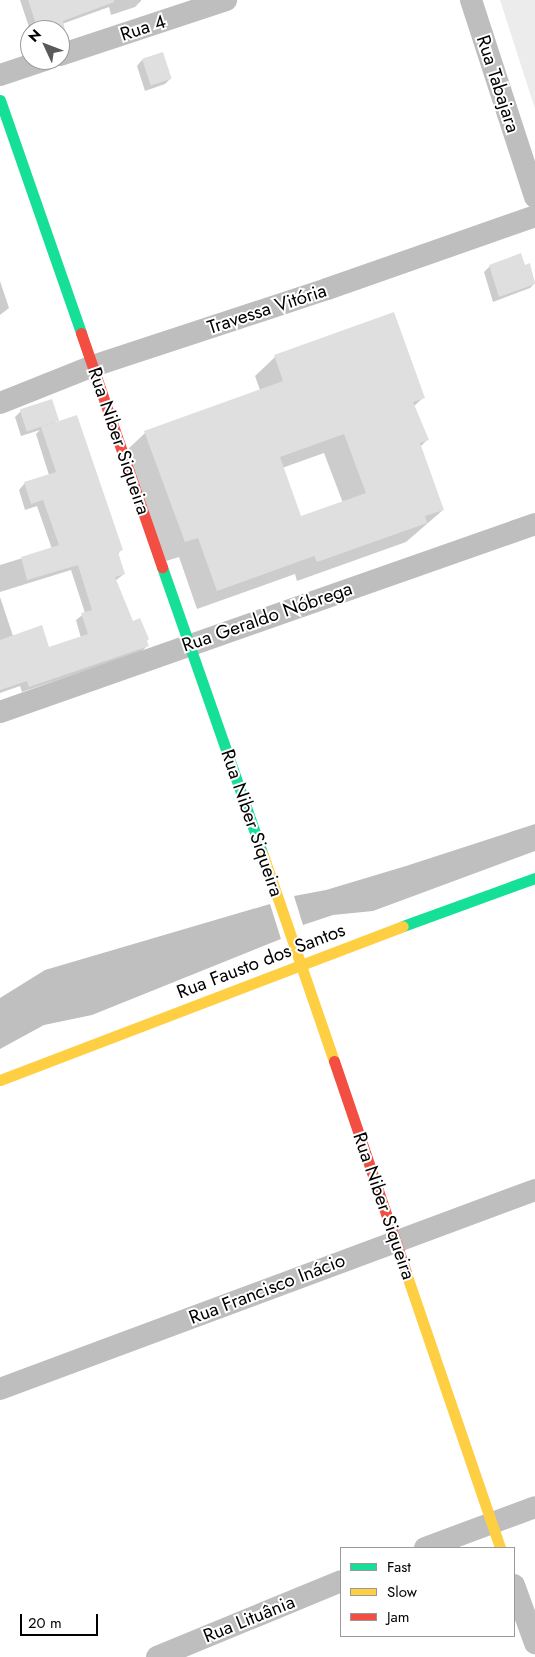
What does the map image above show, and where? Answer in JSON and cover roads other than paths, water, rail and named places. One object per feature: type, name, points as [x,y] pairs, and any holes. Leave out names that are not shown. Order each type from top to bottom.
[{"type":"street","name":"Rua 4","points":[[70,52],[226,0]]},
{"type":"street","name":"Rua Tabajara","points":[[471,0],[535,197]]},
{"type":"street","points":[[0,75],[20,68]]},
{"type":"street","name":"Rua Niber Siqueira","points":[[0,100],[396,1240],[500,1547]]},
{"type":"street","name":"Travessa Vitória","points":[[0,403],[93,366],[327,289],[535,216]]},
{"type":"street","name":"Rua Geraldo Nóbrega","points":[[0,712],[535,524]]},
{"type":"street","name":"Rua Fausto dos Santos","points":[[0,1080],[300,964],[535,878]]},
{"type":"street","name":"Rua Francisco Inácio","points":[[0,1389],[396,1240],[535,1190]]},
{"type":"street","points":[[428,1547],[490,1522],[535,1507]]},
{"type":"street","name":"Rua Lituânia","points":[[156,1657],[340,1581]]},
{"type":"street","points":[[515,1588],[535,1642]]}]
